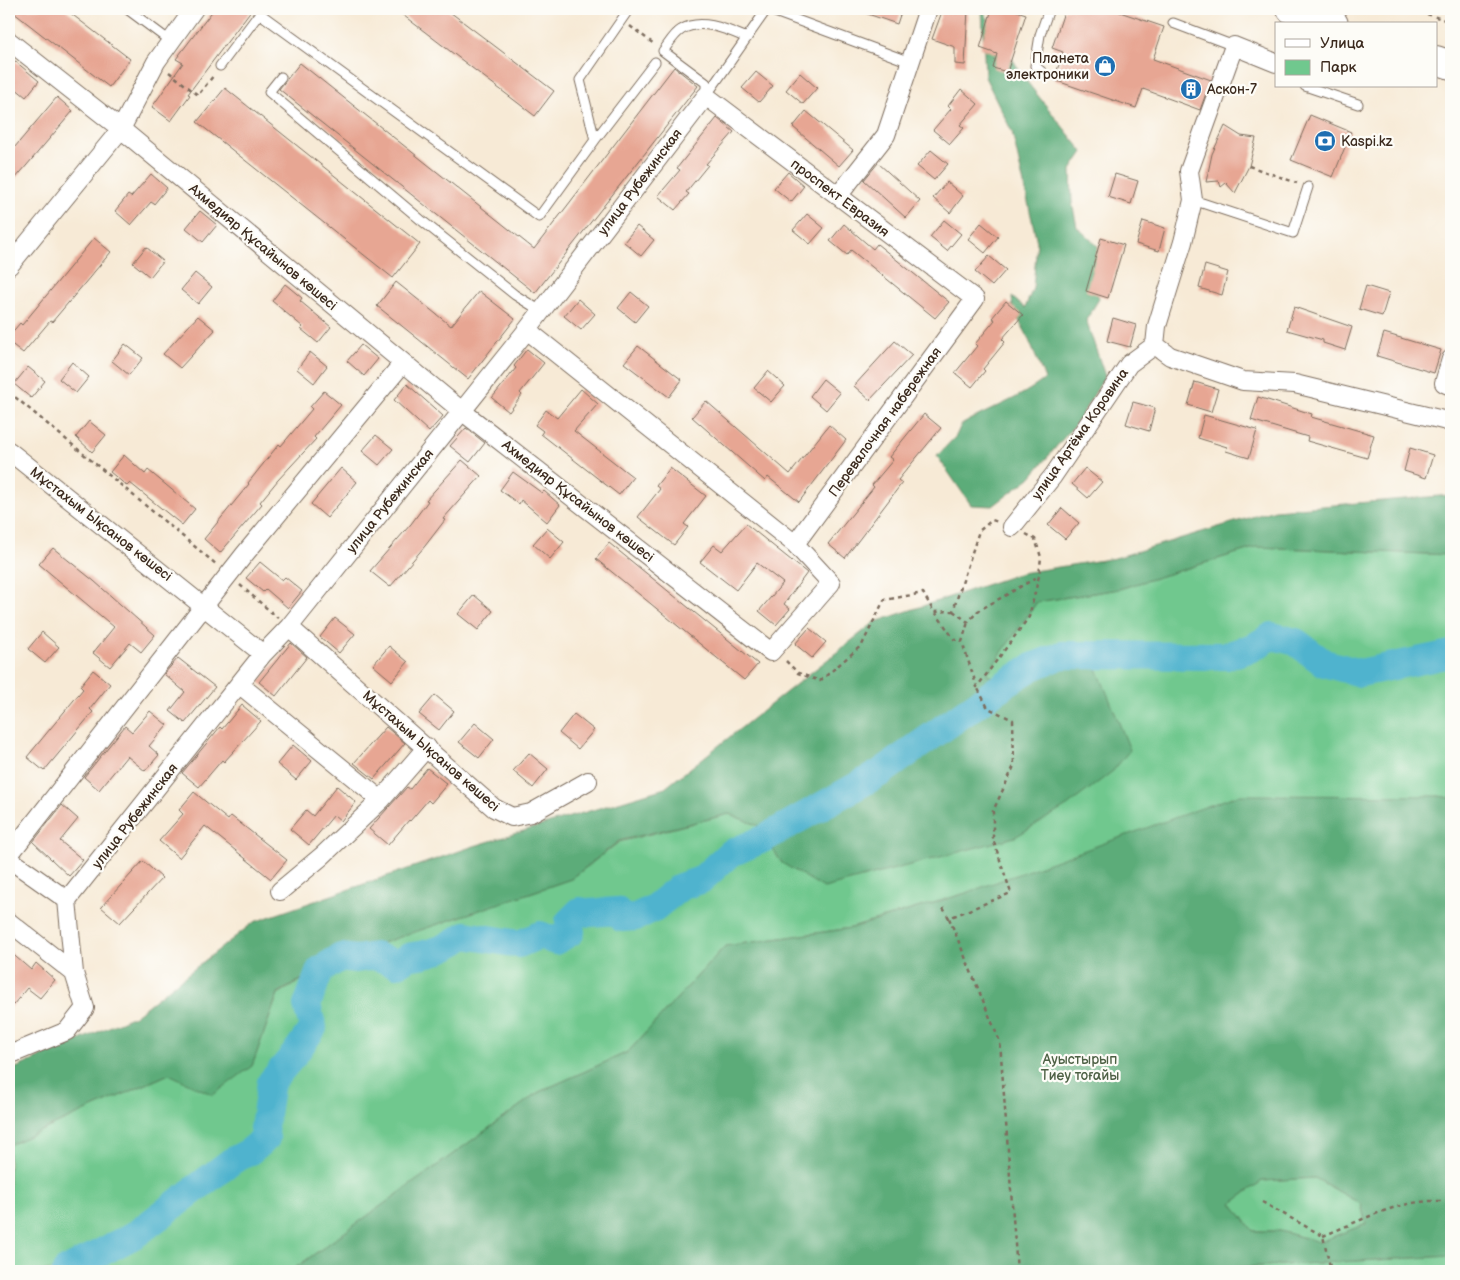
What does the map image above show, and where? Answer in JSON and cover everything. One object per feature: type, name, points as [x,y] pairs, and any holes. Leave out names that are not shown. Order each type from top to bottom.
[{"type":"main road","points":[[1299,14],[1327,22]]},
{"type":"main road","points":[[1438,61],[1451,65]]},
{"type":"street","points":[[9,266],[121,129],[156,62],[194,9]]},
{"type":"street","points":[[838,196],[886,135],[928,9]]},
{"type":"street","name":"Ахмедияр Құсайынов көшесі","points":[[9,41],[121,129],[462,412],[771,652]]},
{"type":"street","points":[[1275,62],[1234,46],[1189,171],[1193,200],[1183,242],[1157,326],[1155,345],[1170,356],[1243,381],[1294,384],[1451,422]]},
{"type":"street","name":"проспект Евразия","points":[[706,96],[975,299]]},
{"type":"street","name":"улица Рубежинская","points":[[67,900],[239,684],[289,627],[462,412],[706,96]]},
{"type":"street","name":"Перевалочная набережная","points":[[795,544],[975,299]]},
{"type":"street","points":[[526,330],[795,544],[831,583],[771,652]]},
{"type":"street","name":"улица Артёма Коровина","points":[[1012,527],[1053,476],[1129,364],[1155,345]]},
{"type":"street","points":[[1451,359],[1444,383],[1451,386]]},
{"type":"street","points":[[9,855],[229,575],[403,363]]},
{"type":"street","name":"Мұстахым Ықсанов көшесі","points":[[9,451],[264,654]]},
{"type":"street","name":"Мұстахым Ықсанов көшесі","points":[[289,627],[494,808],[512,817],[530,813],[588,781]]},
{"type":"street","points":[[239,684],[381,800]]},
{"type":"street","points":[[280,891],[322,856],[381,800],[427,747]]},
{"type":"street","points":[[9,860],[67,900],[74,972],[85,1008],[67,1032],[14,1053],[9,1052]]},
{"type":"street","points":[[9,922],[74,972]]},
{"type":"lane","points":[[127,9],[170,41]]},
{"type":"lane","points":[[595,140],[580,80],[629,9]]},
{"type":"lane","points":[[706,96],[767,9],[910,62]]},
{"type":"lane","points":[[1044,73],[1035,66],[1040,35],[1049,9]]},
{"type":"lane","points":[[220,66],[261,11],[540,217],[595,140],[655,62]]},
{"type":"lane","points":[[1173,23],[1234,46]]},
{"type":"lane","points":[[706,96],[706,83],[662,51],[682,30],[702,24],[728,30],[747,38]]},
{"type":"lane","points":[[281,76],[268,92],[421,220],[515,295],[541,311]]},
{"type":"lane","points":[[1311,88],[1358,104]]},
{"type":"lane","points":[[1193,200],[1293,233],[1308,187]]},
{"type":"path","points":[[1412,9],[1451,22]]},
{"type":"path","points":[[622,19],[662,51]]},
{"type":"path","points":[[156,62],[198,94],[220,66]]},
{"type":"path","points":[[1249,166],[1308,187]]},
{"type":"path","points":[[9,392],[289,627]]},
{"type":"path","points":[[953,611],[979,531],[992,520],[1012,527],[1035,539],[1041,557],[1039,576],[1029,617],[977,689]]},
{"type":"path","points":[[948,918],[1011,892],[993,839],[993,811],[1014,766],[1013,720],[988,708],[977,689],[962,642],[967,622],[978,612],[1039,576]]},
{"type":"path","points":[[771,652],[786,661],[798,673],[820,681],[862,645],[884,600],[923,593],[954,639],[962,642]]},
{"type":"path","points":[[934,612],[953,611],[967,622]]},
{"type":"path","points":[[943,908],[1000,1042],[1017,1271]]},
{"type":"path","points":[[1323,1236],[1376,1214],[1424,1200],[1440,1201]]},
{"type":"path","points":[[1262,1202],[1323,1236],[1331,1271]]},
{"type":"green space","points":[[982,9],[1024,78],[1083,152],[1071,170],[1072,202],[1077,227],[1102,250],[1091,274],[1099,299],[1086,320],[1105,376],[1078,421],[1030,478],[993,506],[971,505],[937,456],[956,436],[961,425],[1014,398],[1045,379],[1026,333],[1013,310],[1012,297],[1025,308],[1033,288],[1037,242],[1012,132],[985,77]]},
{"type":"green space","points":[[1451,495],[1451,555],[1257,547],[1119,589],[1037,602],[987,674],[1005,684],[1032,667],[1062,655],[1092,656],[1130,750],[1113,771],[1067,806],[1015,837],[824,888],[782,863],[757,825],[729,814],[619,841],[571,879],[341,957],[278,993],[252,1066],[213,1095],[169,1074],[9,1145],[9,1071],[134,1016],[254,922],[474,846],[665,788],[875,622],[1021,573],[1115,558],[1275,510]]},
{"type":"green space","points":[[1257,547],[1451,555],[1451,798],[1438,796],[963,894],[851,928],[725,946],[628,1052],[539,1092],[291,1271],[9,1271],[9,1145],[169,1074],[252,1066],[278,994],[341,957],[571,879],[619,842],[729,814],[757,825],[782,863],[1032,667],[1005,684],[986,674],[1037,602],[1119,589]]},
{"type":"green space","name":"Ауыстырып Тиеу тоғайы","points":[[1238,795],[1438,796],[1451,798],[1451,1256],[1168,1271],[291,1271],[539,1092],[628,1052],[725,946],[852,928],[963,894]],"holes":[[[1315,1178],[1361,1204],[1366,1224],[1319,1242],[1280,1231],[1253,1231],[1232,1203],[1262,1181]]]},
{"type":"green space","points":[[1315,1178],[1361,1204],[1366,1224],[1319,1242],[1280,1231],[1253,1231],[1232,1203],[1262,1181]]},
{"type":"green space","points":[[1451,1256],[1451,1271],[1168,1271]]},
{"type":"building","points":[[9,9],[65,9],[130,59],[109,87]]},
{"type":"building","points":[[214,9],[252,9],[188,94],[190,95],[171,121],[152,107],[183,63],[176,59]]},
{"type":"building","points":[[395,9],[446,9],[554,91],[535,116]]},
{"type":"building","points":[[859,9],[902,9],[897,24],[859,11]]},
{"type":"building","points":[[943,9],[968,9],[965,65],[955,64],[955,47],[932,39]]},
{"type":"building","points":[[992,9],[1011,9],[1026,14],[1007,72],[993,68],[997,54],[980,48]]},
{"type":"building","name":"Планета электроники","points":[[1065,9],[1111,9],[1164,27],[1153,59],[1211,80],[1200,110],[1143,89],[1136,108],[1054,80],[1063,52],[1052,48]]},
{"type":"building","points":[[9,56],[39,81],[26,97],[9,83]]},
{"type":"building","points":[[300,63],[534,249],[674,67],[698,86],[535,293],[279,89]]},
{"type":"building","points":[[756,72],[773,86],[759,102],[742,88]]},
{"type":"building","points":[[800,73],[817,88],[803,104],[786,90]]},
{"type":"building","points":[[225,88],[420,244],[393,278],[197,122]]},
{"type":"building","points":[[961,89],[978,104],[960,125],[964,128],[950,144],[933,130],[951,109],[948,106]]},
{"type":"building","points":[[57,97],[73,111],[9,186],[9,154]]},
{"type":"building","points":[[806,111],[853,150],[839,166],[793,127]]},
{"type":"building","points":[[1310,115],[1351,132],[1333,177],[1291,160]]},
{"type":"building","points":[[717,118],[734,132],[706,164],[708,165],[686,192],[689,194],[675,210],[658,196],[680,170],[677,168]]},
{"type":"building","points":[[1225,126],[1241,136],[1256,138],[1249,166],[1235,193],[1226,183],[1221,187],[1219,181],[1206,182],[1212,154]]},
{"type":"building","points":[[931,150],[948,164],[934,180],[917,166]]},
{"type":"building","points":[[878,163],[920,201],[906,218],[864,180]]},
{"type":"building","points":[[788,172],[804,186],[791,202],[774,188]]},
{"type":"building","points":[[151,174],[167,188],[154,204],[151,202],[131,225],[115,211],[128,195],[131,197]]},
{"type":"building","points":[[1115,174],[1138,181],[1131,204],[1108,197]]},
{"type":"building","points":[[947,182],[963,196],[950,213],[933,198]]},
{"type":"building","points":[[200,211],[217,225],[203,242],[186,228]]},
{"type":"building","points":[[807,214],[824,228],[810,244],[793,230]]},
{"type":"building","points":[[944,220],[961,234],[947,251],[930,237]]},
{"type":"building","points":[[1143,221],[1165,228],[1159,251],[1136,244]]},
{"type":"building","points":[[981,223],[998,237],[985,253],[968,239]]},
{"type":"building","points":[[844,224],[873,249],[877,244],[949,302],[935,318],[851,250],[847,255],[830,241]]},
{"type":"building","points":[[637,226],[654,240],[641,256],[624,242]]},
{"type":"building","points":[[94,238],[111,252],[52,322],[50,321],[23,353],[9,342],[9,336],[20,323],[22,325]]},
{"type":"building","points":[[1101,238],[1124,245],[1108,298],[1086,291]]},
{"type":"building","points":[[146,247],[163,261],[150,277],[133,263]]},
{"type":"building","points":[[989,256],[1006,270],[992,286],[975,272]]},
{"type":"building","points":[[1205,265],[1228,272],[1222,295],[1199,288]]},
{"type":"building","points":[[195,273],[212,287],[198,304],[181,290]]},
{"type":"building","points":[[396,282],[451,326],[479,291],[515,319],[468,379],[377,306]]},
{"type":"building","points":[[285,284],[302,298],[300,301],[331,327],[318,343],[301,329],[303,327],[272,301]]},
{"type":"building","points":[[1366,286],[1389,293],[1382,316],[1359,309]]},
{"type":"building","points":[[631,292],[648,306],[635,322],[618,308]]},
{"type":"building","points":[[578,299],[595,314],[581,330],[564,316]]},
{"type":"building","points":[[1006,301],[1023,315],[1002,339],[1005,342],[983,369],[985,371],[972,387],[955,373],[977,346],[975,344],[995,320],[992,318]]},
{"type":"building","points":[[1294,307],[1352,327],[1345,350],[1323,343],[1323,340],[1287,330]]},
{"type":"building","points":[[198,316],[215,330],[180,368],[163,354]]},
{"type":"building","points":[[1113,318],[1136,325],[1130,347],[1107,341]]},
{"type":"building","points":[[1384,333],[1441,350],[1434,373],[1377,356]]},
{"type":"building","points":[[895,341],[912,355],[870,400],[854,386]]},
{"type":"building","points":[[125,344],[143,358],[129,375],[112,361]]},
{"type":"building","points":[[361,345],[378,359],[364,376],[347,361]]},
{"type":"building","points":[[638,346],[682,380],[669,397],[624,363]]},
{"type":"building","points":[[527,349],[544,363],[520,393],[522,395],[509,412],[492,398],[516,368],[514,366]]},
{"type":"building","points":[[310,352],[327,366],[314,383],[297,369]]},
{"type":"building","points":[[72,362],[89,377],[76,393],[59,379]]},
{"type":"building","points":[[28,367],[45,381],[31,398],[14,384]]},
{"type":"building","points":[[768,371],[785,386],[771,402],[754,388]]},
{"type":"building","points":[[823,379],[840,393],[826,410],[810,396]]},
{"type":"building","points":[[1195,382],[1218,389],[1211,412],[1188,405]]},
{"type":"building","points":[[407,384],[443,416],[429,432],[394,400]]},
{"type":"building","points":[[581,389],[598,404],[574,431],[633,477],[619,495],[541,434],[543,431],[535,425],[546,410],[557,418]]},
{"type":"building","points":[[324,391],[341,405],[314,437],[316,439],[278,480],[260,502],[262,504],[220,553],[204,539],[279,444],[281,446],[312,409],[310,407]]},
{"type":"building","points":[[1258,397],[1312,414],[1311,417],[1374,435],[1367,458],[1307,441],[1308,437],[1251,420]]},
{"type":"building","points":[[706,401],[790,474],[829,425],[846,440],[799,502],[768,477],[765,481],[692,417]]},
{"type":"building","points":[[1133,402],[1155,408],[1149,431],[1126,424]]},
{"type":"building","points":[[924,414],[941,428],[898,480],[902,483],[845,558],[828,544],[874,487],[872,485],[893,460],[889,457]]},
{"type":"building","points":[[1204,415],[1257,430],[1249,458],[1226,451],[1227,447],[1198,438]]},
{"type":"building","points":[[89,421],[106,435],[92,452],[76,437]]},
{"type":"building","points":[[466,428],[485,443],[470,462],[450,446]]},
{"type":"building","points":[[376,435],[393,449],[379,465],[362,451]]},
{"type":"building","points":[[1410,448],[1433,455],[1426,478],[1404,471]]},
{"type":"building","points":[[124,455],[145,474],[148,470],[195,509],[182,525],[130,483],[127,486],[110,472]]},
{"type":"building","points":[[462,460],[481,476],[443,519],[445,520],[425,546],[390,587],[370,571],[411,524],[428,501],[426,500]]},
{"type":"building","points":[[341,468],[357,482],[327,518],[311,504]]},
{"type":"building","points":[[670,468],[706,496],[684,524],[688,527],[674,545],[638,517],[660,489],[656,486]]},
{"type":"building","points":[[1085,468],[1102,482],[1088,498],[1072,484]]},
{"type":"building","points":[[513,472],[542,493],[544,491],[560,505],[547,522],[521,500],[519,504],[500,490]]},
{"type":"building","points":[[1062,508],[1079,523],[1065,539],[1048,525]]},
{"type":"building","points":[[746,524],[807,573],[784,604],[790,609],[776,625],[759,611],[783,583],[757,563],[736,590],[700,562],[714,545],[722,551]]},
{"type":"building","points":[[547,528],[564,542],[550,559],[533,544]]},
{"type":"building","points":[[609,543],[758,664],[744,680],[596,559]]},
{"type":"building","points":[[53,548],[155,635],[141,652],[130,643],[110,667],[93,653],[114,627],[39,564]]},
{"type":"building","points":[[260,562],[282,580],[285,577],[302,591],[288,608],[266,589],[263,592],[246,578]]},
{"type":"building","points":[[474,595],[493,611],[478,630],[458,614]]},
{"type":"building","points":[[335,618],[355,634],[339,653],[320,637]]},
{"type":"building","points":[[809,628],[826,642],[812,658],[795,644]]},
{"type":"building","points":[[42,632],[59,647],[45,663],[28,649]]},
{"type":"building","points":[[291,643],[307,657],[276,696],[259,682]]},
{"type":"building","points":[[389,646],[408,662],[392,681],[373,665]]},
{"type":"building","points":[[178,658],[215,687],[185,723],[170,711],[185,692],[164,674]]},
{"type":"building","points":[[93,670],[110,684],[90,709],[93,712],[44,771],[27,757],[83,689],[80,686]]},
{"type":"building","points":[[435,695],[454,711],[439,730],[419,714]]},
{"type":"building","points":[[242,705],[261,721],[224,762],[222,760],[199,787],[182,773],[220,727],[222,729]]},
{"type":"building","points":[[150,711],[167,725],[149,746],[159,755],[145,771],[127,756],[99,790],[84,777],[125,726],[132,732]]},
{"type":"building","points":[[574,714],[594,730],[578,749],[559,733]]},
{"type":"building","points":[[475,723],[494,739],[479,758],[459,742]]},
{"type":"building","points":[[386,727],[405,743],[374,779],[354,763]]},
{"type":"building","points":[[293,745],[312,761],[296,780],[277,764]]},
{"type":"building","points":[[529,753],[548,769],[533,788],[513,771]]},
{"type":"building","points":[[427,768],[447,784],[431,803],[428,800],[388,845],[369,829],[407,787],[410,789]]},
{"type":"building","points":[[337,786],[356,802],[341,821],[334,815],[309,845],[290,829],[306,810],[313,816]]},
{"type":"building","points":[[194,792],[228,820],[231,816],[287,860],[271,879],[205,826],[179,858],[159,841],[183,814],[179,810]]},
{"type":"building","points":[[62,805],[78,819],[60,841],[83,860],[69,876],[33,842]]},
{"type":"building","points":[[143,861],[162,878],[120,923],[101,907]]},
{"type":"building","points":[[9,951],[31,970],[36,963],[55,980],[40,998],[27,988],[9,1010]]},
{"type":"waterway","points":[[66,1271],[136,1234],[232,1161],[249,1152],[266,1138],[264,1127],[271,1082],[294,1055],[313,1028],[307,1005],[320,970],[341,957],[356,959],[375,956],[397,964],[410,957],[443,948],[465,935],[519,944],[540,935],[555,941],[571,932],[569,922],[580,911],[590,913],[617,911],[622,918],[636,917],[654,908],[680,887],[701,880],[729,854],[763,839],[880,773],[1005,684],[1032,667],[1062,655],[1226,656],[1252,648],[1272,636],[1296,642],[1324,663],[1360,673],[1451,654]]},
{"type":"place","name":"Планета электроники","points":[[1105,66]]},
{"type":"place","name":"Аскон-7","points":[[1191,89]]},
{"type":"place","name":"Kaspi.kz","points":[[1325,141]]}]
